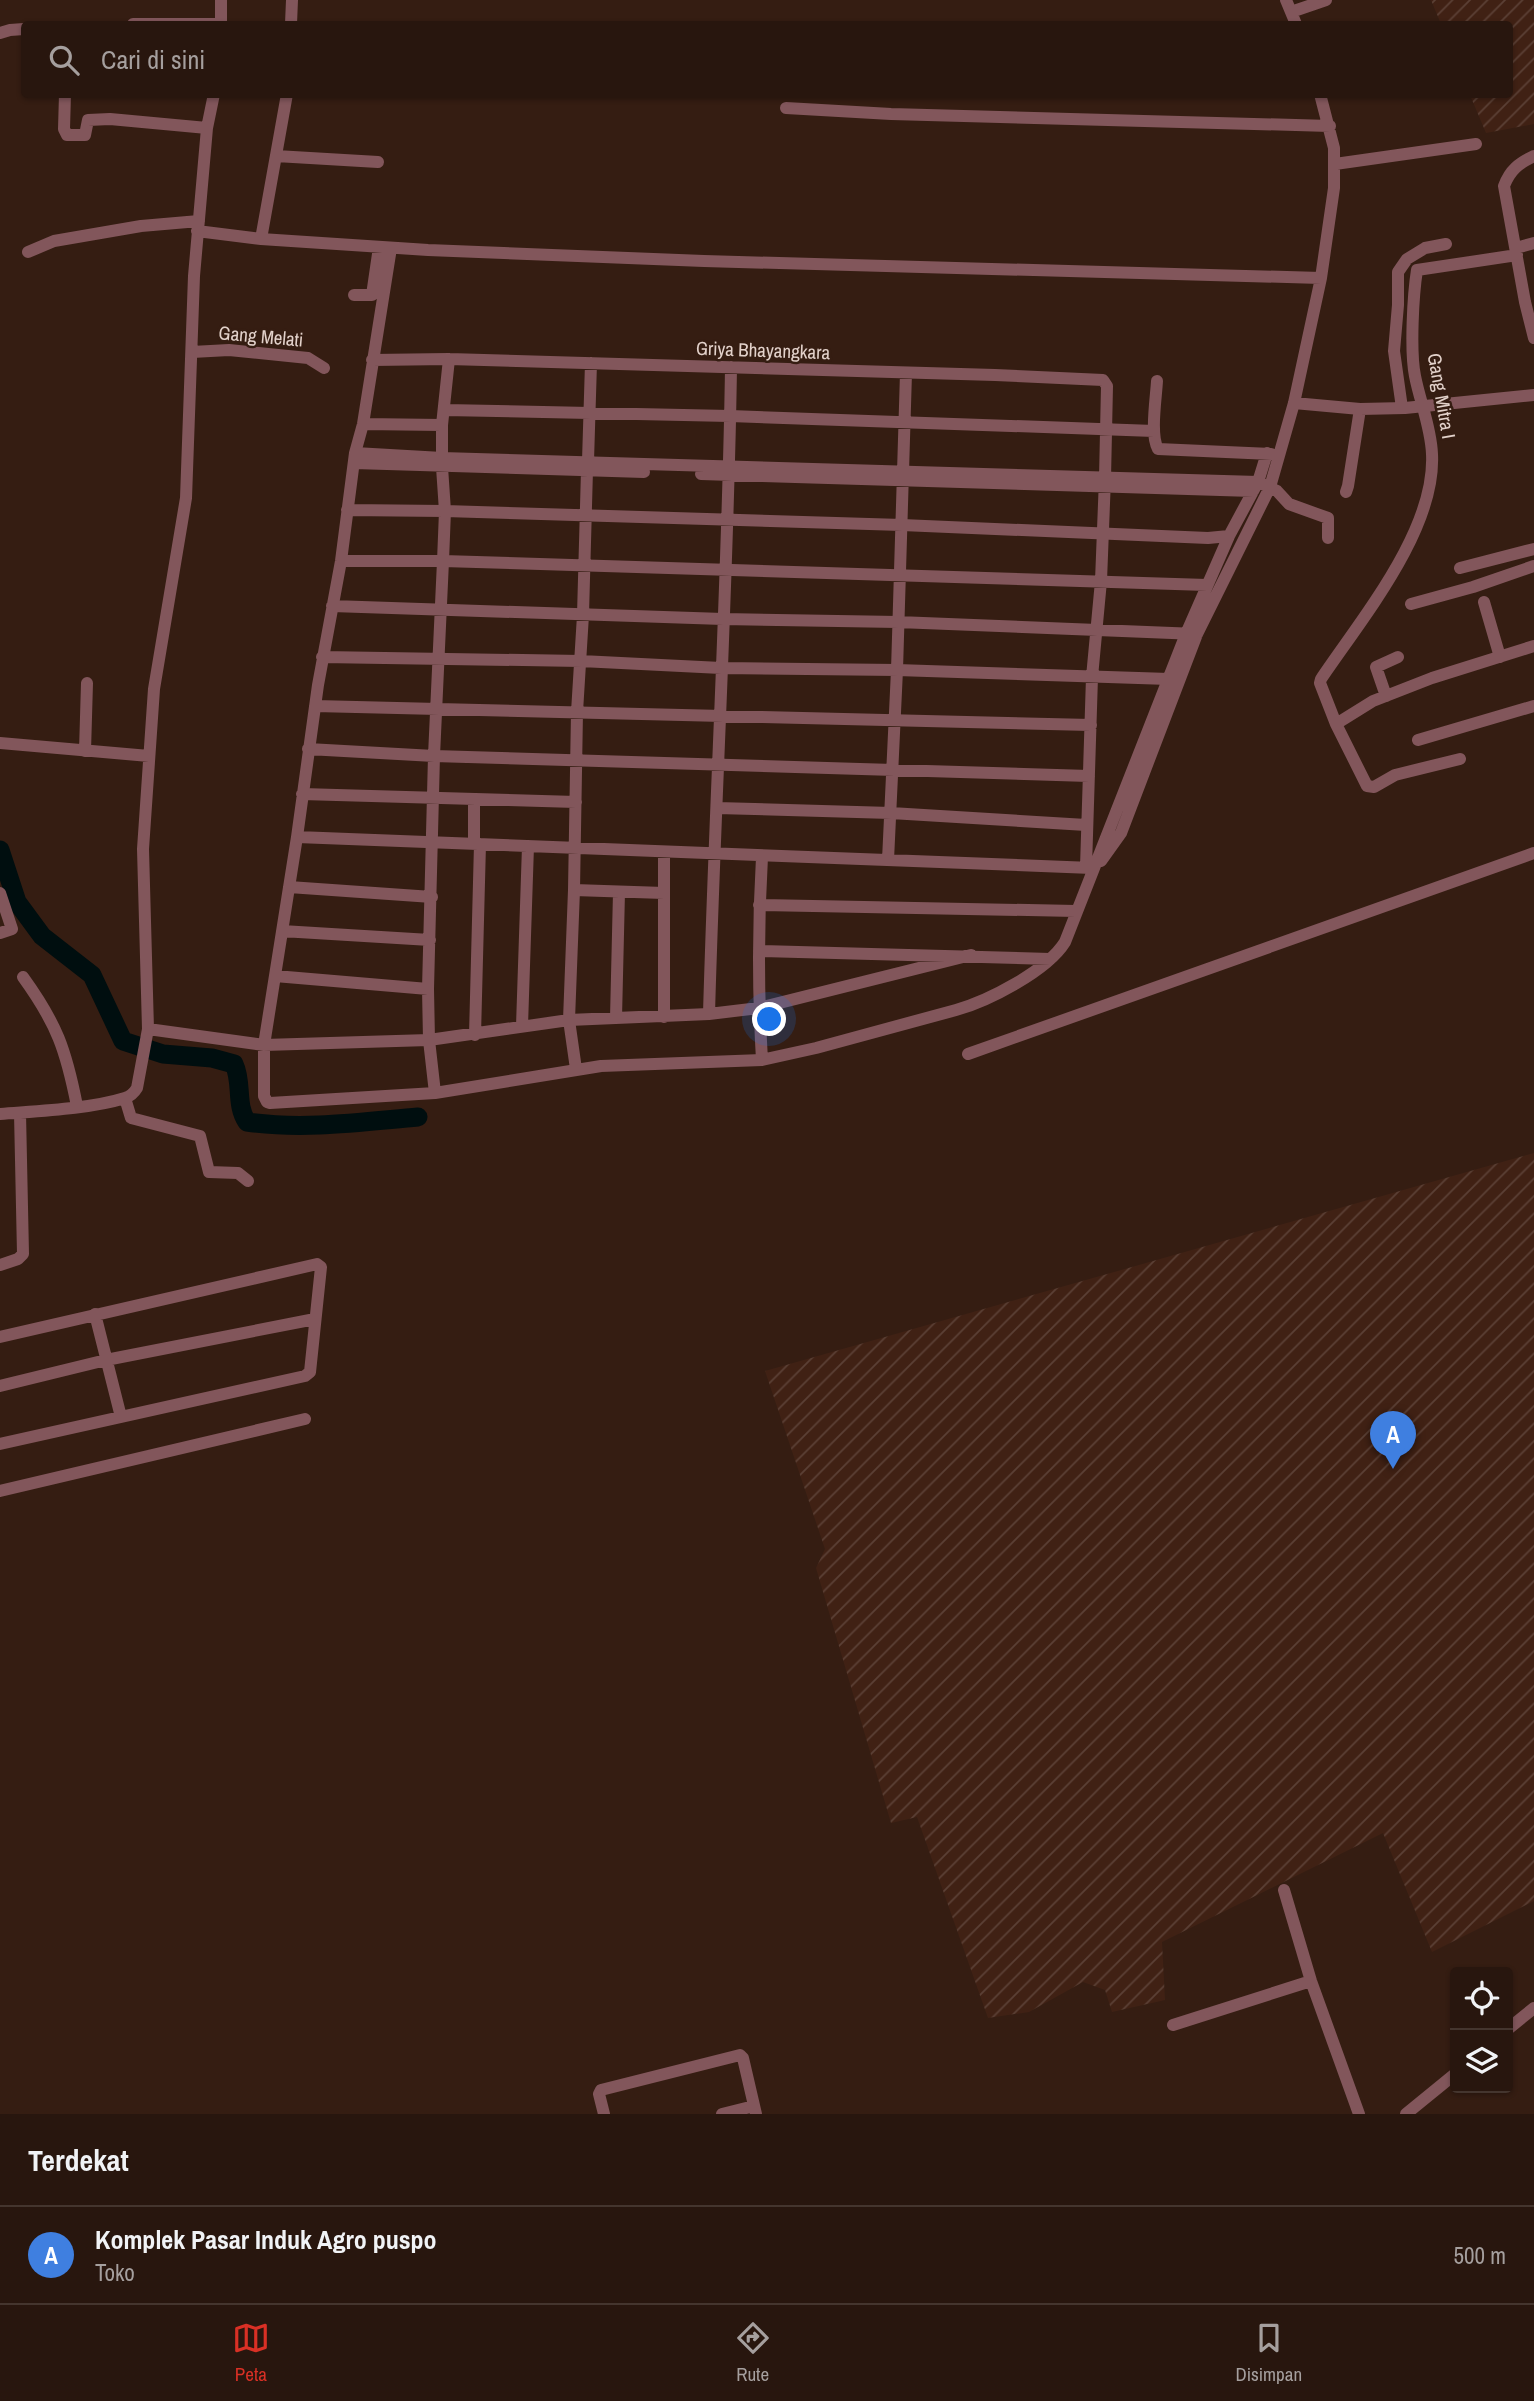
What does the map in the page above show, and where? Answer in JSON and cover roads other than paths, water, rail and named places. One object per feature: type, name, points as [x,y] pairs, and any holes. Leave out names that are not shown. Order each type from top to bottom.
[{"type":"street","points":[[220,21],[221,0]]},
{"type":"street","points":[[291,21],[292,0]]},
{"type":"street","points":[[1291,12],[1326,0]]},
{"type":"street","points":[[0,33],[21,30]]},
{"type":"street","points":[[65,98],[64,129],[67,135],[85,135],[88,120],[110,119],[206,128]]},
{"type":"street","points":[[0,1114],[125,1098],[137,1088],[148,1029],[143,849],[149,755],[154,690],[186,498],[198,226],[206,128],[213,98]]},
{"type":"street","points":[[261,239],[286,98]]},
{"type":"street","points":[[385,248],[363,424],[355,458],[341,561],[308,749],[264,1045],[264,1096],[270,1103],[435,1093],[601,1066],[762,1059],[816,1048],[979,1003],[998,995],[1050,959],[1065,942],[1169,679],[1260,487],[1294,403],[1332,212],[1335,164],[1329,125],[1321,98]]},
{"type":"street","points":[[786,108],[891,114],[1329,125]]},
{"type":"street","points":[[1335,164],[1476,144]]},
{"type":"street","points":[[276,156],[378,162]]},
{"type":"street","points":[[1534,156],[1520,162],[1508,175],[1504,186],[1534,338]]},
{"type":"street","points":[[28,252],[54,241],[141,226],[198,226],[261,239],[385,248],[692,261],[1321,278]]},
{"type":"street","points":[[1516,251],[1534,243]]},
{"type":"street","points":[[1403,408],[1394,351],[1398,272],[1407,259],[1424,248],[1446,244]]},
{"type":"street","points":[[354,295],[372,295],[385,248]]},
{"type":"street","name":"Gang Mitra I","points":[[1336,723],[1320,683],[1321,679],[1400,561],[1428,494],[1433,454],[1413,361],[1417,270],[1516,251]]},
{"type":"street","name":"Gang Melati","points":[[191,352],[229,350],[308,358],[324,368]]},
{"type":"street","points":[[435,1093],[429,1041],[428,989],[433,756],[442,610],[442,425],[449,359]]},
{"type":"street","name":"Griya Bhayangkara","points":[[372,360],[449,359],[1100,379],[1107,386],[1107,427],[1101,581],[1092,677],[1086,825],[1092,869]]},
{"type":"street","points":[[576,1069],[569,1020],[575,890],[577,712],[583,615],[591,363]]},
{"type":"street","points":[[709,1014],[713,855],[727,569],[731,368]]},
{"type":"street","points":[[888,860],[906,373]]},
{"type":"street","points":[[1157,382],[1154,431],[1156,445],[1162,450],[1273,454]]},
{"type":"street","points":[[1294,403],[1360,409],[1403,408],[1534,395]]},
{"type":"street","points":[[1346,492],[1360,409]]},
{"type":"street","points":[[445,410],[1107,427],[1154,431]]},
{"type":"street","points":[[363,424],[442,425]]},
{"type":"street","points":[[355,458],[1260,487],[1277,491],[1289,504],[1328,518],[1328,538]]},
{"type":"street","points":[[1092,869],[1121,833],[1207,585],[1229,536],[1260,487]]},
{"type":"street","points":[[347,510],[444,510],[1103,532],[1208,538],[1229,536]]},
{"type":"street","points":[[1460,568],[1534,550]]},
{"type":"street","points":[[341,561],[443,561],[1207,585]]},
{"type":"street","points":[[1411,604],[1534,566]]},
{"type":"street","points":[[1484,602],[1500,657]]},
{"type":"street","points":[[332,606],[898,622],[1192,634]]},
{"type":"street","points":[[1460,759],[1395,775],[1374,787],[1367,786],[1336,723],[1373,701],[1534,646]]},
{"type":"street","points":[[323,657],[581,661],[721,668],[897,670],[1169,679]]},
{"type":"street","points":[[1386,696],[1376,667],[1398,657]]},
{"type":"street","points":[[85,751],[87,683]]},
{"type":"street","points":[[315,706],[1091,725]]},
{"type":"street","points":[[1418,740],[1534,706]]},
{"type":"street","points":[[0,743],[149,755]]},
{"type":"street","points":[[308,749],[433,756],[1089,776]]},
{"type":"street","points":[[302,794],[576,802]]},
{"type":"street","points":[[474,800],[477,844],[475,1035]]},
{"type":"street","points":[[717,808],[891,813],[1086,825]]},
{"type":"street","points":[[297,837],[1092,869]]},
{"type":"street","points":[[522,1026],[528,846]]},
{"type":"street","points":[[664,852],[664,1017]]},
{"type":"street","points":[[968,1054],[1534,853]]},
{"type":"street","points":[[762,856],[759,905],[762,1059]]},
{"type":"street","points":[[289,887],[432,897]]},
{"type":"street","points":[[575,890],[664,893]]},
{"type":"street","points":[[616,1018],[619,892]]},
{"type":"street","points":[[0,893],[12,929],[0,933]]},
{"type":"street","points":[[759,905],[1076,911]]},
{"type":"street","points":[[282,931],[430,940]]},
{"type":"street","points":[[759,951],[1050,959]]},
{"type":"street","points":[[148,1029],[264,1045],[429,1041],[569,1020],[664,1017],[759,1008],[971,955]]},
{"type":"street","points":[[275,976],[428,989]]},
{"type":"street","points":[[23,977],[47,1013],[64,1047],[77,1106]]},
{"type":"street","points":[[125,1098],[131,1118],[201,1136],[209,1171],[238,1173],[248,1181]]},
{"type":"street","points":[[0,1265],[18,1259],[23,1254],[20,1113]]},
{"type":"street","points":[[0,1337],[317,1264],[321,1267],[310,1372],[305,1376],[0,1444]]},
{"type":"street","points":[[95,1314],[121,1418]]},
{"type":"street","points":[[0,1386],[106,1360],[315,1319]]},
{"type":"street","points":[[0,1491],[305,1419]]},
{"type":"street","points":[[1284,1891],[1311,1982],[1359,2114]]},
{"type":"street","points":[[1173,2025],[1311,1982]]},
{"type":"street","points":[[1513,2025],[1534,2007]]},
{"type":"street","points":[[604,2114],[599,2094],[601,2090],[740,2055],[743,2058],[755,2110],[722,2114]]},
{"type":"street","points":[[1406,2114],[1450,2078]]},
{"type":"waterway","points":[[0,850],[17,902],[42,936],[92,975],[123,1041],[163,1054],[212,1058],[234,1064],[241,1108],[247,1122],[311,1125],[418,1117]]},
{"type":"place","name":"Komplek Pasar Induk Agro puspo","points":[[1393,1469]]}]
